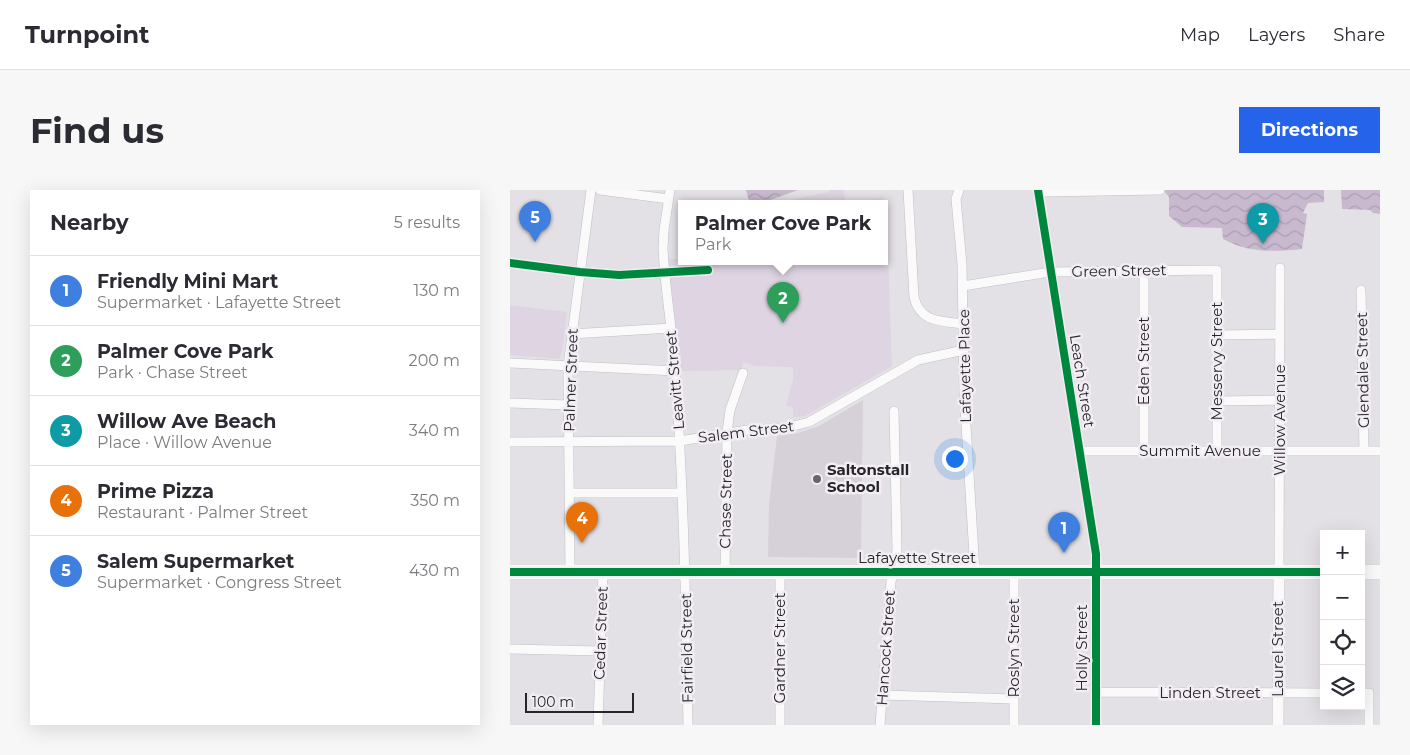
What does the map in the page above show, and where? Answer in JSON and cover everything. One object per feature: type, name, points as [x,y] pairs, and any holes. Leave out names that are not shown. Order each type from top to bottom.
[{"type":"highway","name":"Lafayette Street","points":[[510,572],[1320,572]]},
{"type":"highway","points":[[1365,572],[1380,572]]},
{"type":"street","name":"Palmer Street","points":[[570,571],[568,366],[591,190]]},
{"type":"street","points":[[600,190],[669,194]]},
{"type":"street","points":[[908,190],[914,298],[917,308],[921,313],[930,318],[964,324]]},
{"type":"street","name":"Lafayette Place","points":[[960,190],[956,199],[963,286],[964,401],[975,572]]},
{"type":"street","points":[[1043,192],[1160,190]]},
{"type":"street","name":"Leach Street","points":[[1043,192],[1050,272],[1096,554],[1096,572]]},
{"type":"street","name":"Leavitt Street","points":[[669,194],[663,248],[676,370],[685,572]]},
{"type":"street","points":[[510,262],[580,272],[619,275],[665,273]]},
{"type":"street","name":"Willow Avenue","points":[[1279,572],[1280,268]]},
{"type":"street","name":"Green Street","points":[[963,286],[1050,272],[1217,270]]},
{"type":"street","name":"Messervy Street","points":[[1217,270],[1217,451]]},
{"type":"street","name":"Eden Street","points":[[1144,271],[1144,451]]},
{"type":"street","name":"Glendale Street","points":[[1361,290],[1364,451]]},
{"type":"street","points":[[571,334],[671,328]]},
{"type":"street","points":[[1217,335],[1280,334]]},
{"type":"street","name":"Salem Street","points":[[510,442],[680,441],[727,432],[786,428],[804,424],[918,360],[964,350]]},
{"type":"street","points":[[510,363],[676,370]]},
{"type":"street","name":"Chase Street","points":[[725,572],[727,432],[730,410],[743,373]]},
{"type":"street","points":[[1217,400],[1280,400]]},
{"type":"street","points":[[510,403],[568,405]]},
{"type":"street","name":"Hancock Street","points":[[880,725],[891,582],[897,548],[894,411]]},
{"type":"street","name":"Summit Avenue","points":[[1080,451],[1380,451]]},
{"type":"street","points":[[569,493],[682,493]]},
{"type":"street","name":"Cedar Street","points":[[598,725],[603,571]]},
{"type":"street","name":"Fairfield Street","points":[[685,572],[688,725]]},
{"type":"street","name":"Gardner Street","points":[[780,572],[780,725]]},
{"type":"street","name":"Roslyn Street","points":[[1014,572],[1014,725]]},
{"type":"street","name":"Holly Street","points":[[1096,572],[1096,725]]},
{"type":"street","name":"Laurel Street","points":[[1278,725],[1279,572]]},
{"type":"street","points":[[510,649],[600,651]]},
{"type":"street","name":"Linden Street","points":[[1096,692],[1320,693]]},
{"type":"street","points":[[1365,693],[1369,693],[1369,725]]},
{"type":"street","points":[[882,695],[1014,699]]},
{"type":"shaded area","points":[[828,190],[843,190],[845,200],[780,200]]},
{"type":"shaded area","points":[[888,256],[892,366],[805,416],[793,417],[793,407],[786,406],[793,380],[793,367],[755,366],[744,362],[741,370],[681,371],[668,259],[678,259],[678,265],[888,265]]},
{"type":"shaded area","points":[[510,305],[567,312],[562,351],[559,359],[510,355]]},
{"type":"shaded area","name":"Saltonstall School","points":[[863,400],[861,558],[768,557],[769,504],[777,436],[798,433],[819,426]]},
{"type":"water","points":[[746,190],[828,190],[780,200],[749,200]]},
{"type":"water","points":[[1163,190],[1324,190],[1324,202],[1308,203],[1303,213],[1307,214],[1302,249],[1262,250],[1232,244],[1223,239],[1222,228],[1182,227],[1169,216],[1169,197]]},
{"type":"water","points":[[1341,190],[1380,190],[1380,214],[1373,213],[1370,210],[1342,209]]},
{"type":"pier","points":[[798,190],[830,190],[792,200],[770,200]]},
{"type":"cycle path","points":[[1038,190],[1096,554],[1096,725]]},
{"type":"cycle path","points":[[510,263],[619,275],[708,270]]},
{"type":"cycle path","points":[[510,572],[1320,572]]},
{"type":"place","name":"Salem Supermarket","points":[[535,242]]},
{"type":"place","name":"Willow Ave Beach","points":[[1263,244]]},
{"type":"place","name":"Palmer Cove Park","points":[[783,323]]},
{"type":"place","name":"Saltonstall School","points":[[817,479]]},
{"type":"place","name":"Prime Pizza","points":[[582,543]]},
{"type":"place","name":"Friendly Mini Mart","points":[[1064,553]]}]
